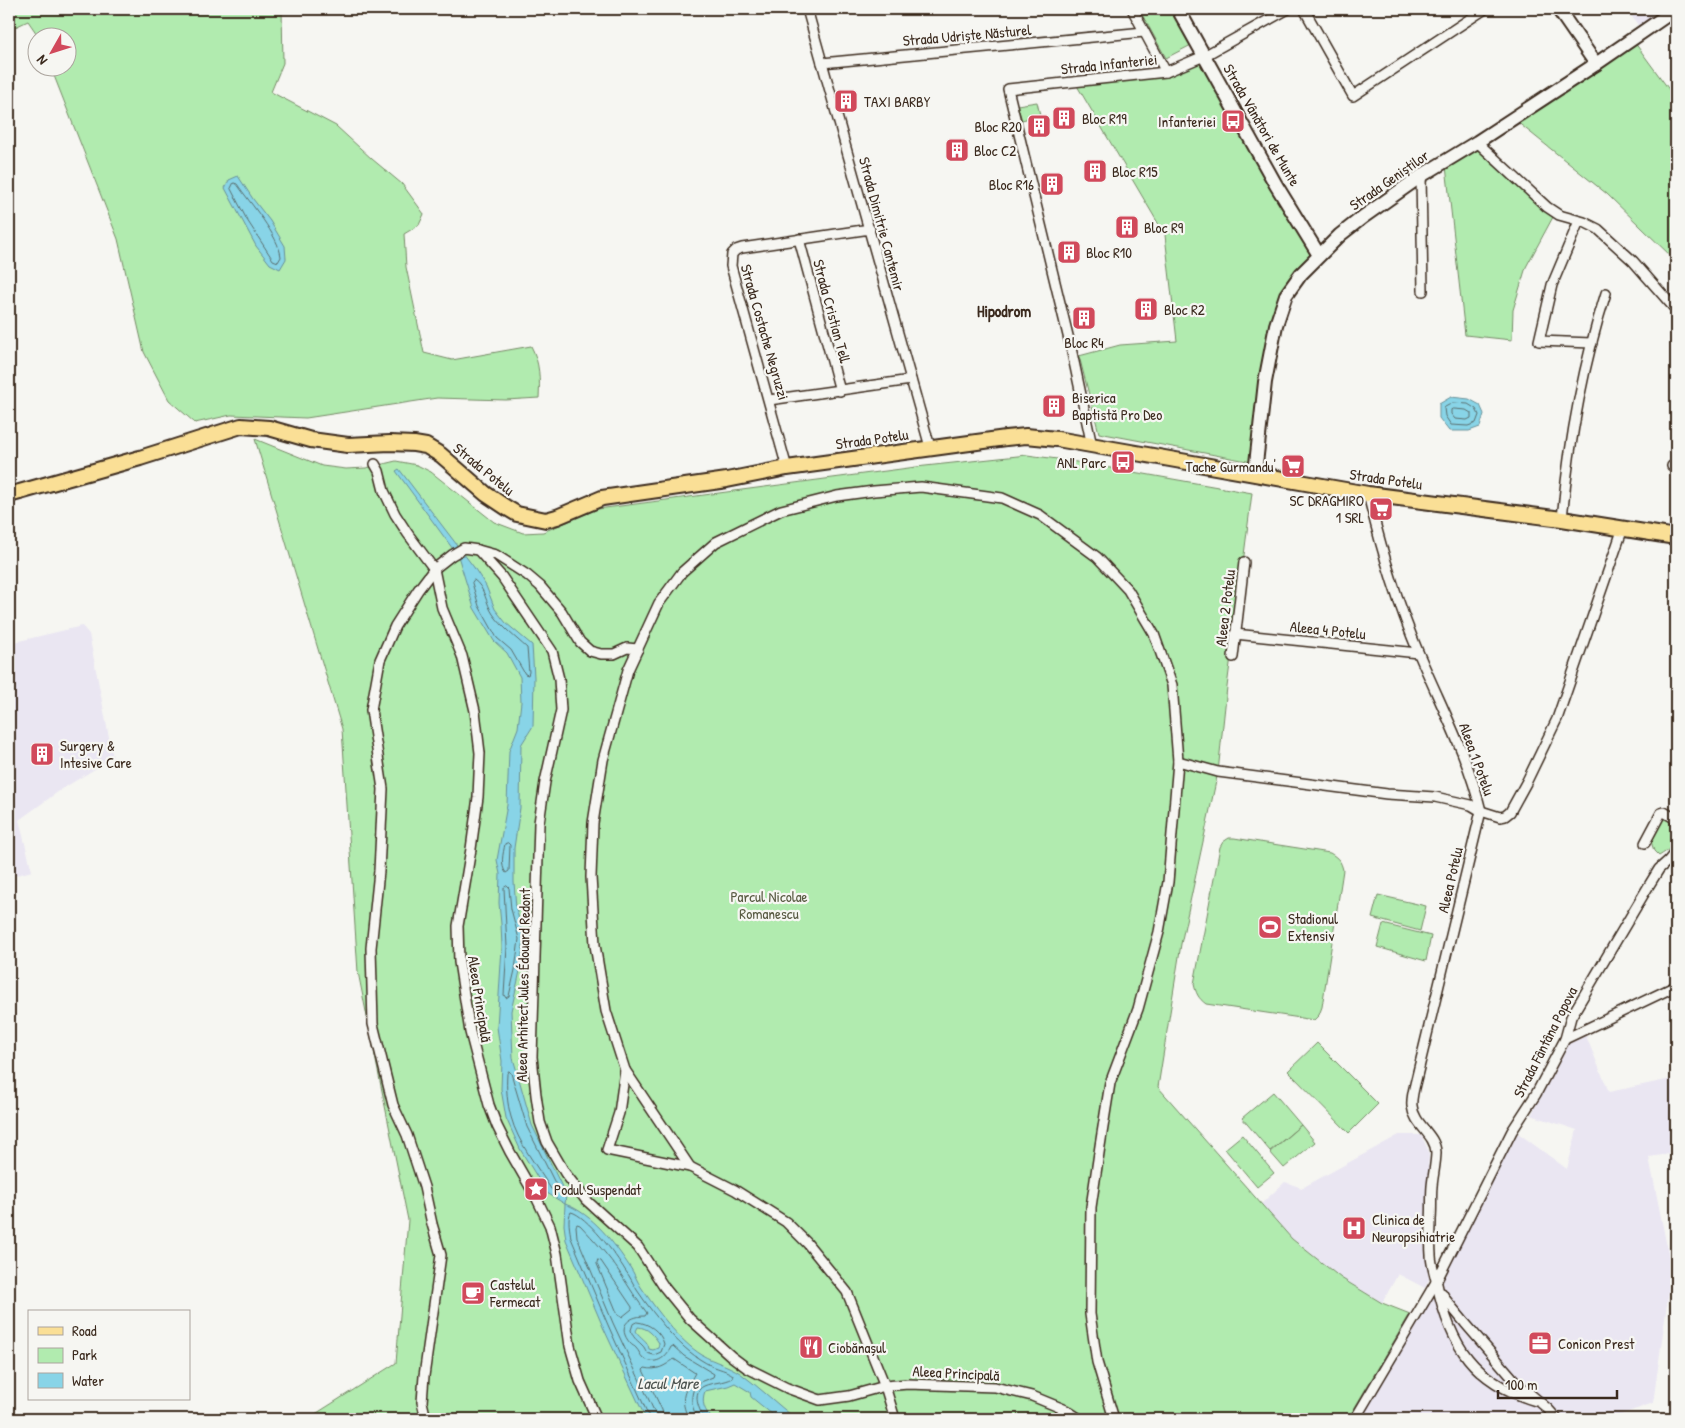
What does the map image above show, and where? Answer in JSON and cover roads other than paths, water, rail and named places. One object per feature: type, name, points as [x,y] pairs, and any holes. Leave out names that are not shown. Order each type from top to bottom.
[{"type":"main road","name":"Strada Potelu","points":[[9,495],[140,458],[241,426],[269,428],[311,440],[348,444],[390,443],[426,446],[441,455],[486,494],[506,508],[517,514],[546,520],[602,498],[930,447],[1026,436],[1056,439],[1368,494],[1562,519],[1676,537]]},
{"type":"street","name":"Strada Dimitrie Cantemir","points":[[807,9],[930,447]]},
{"type":"street","points":[[1132,9],[1166,72]]},
{"type":"street","name":"Strada Vânători de Munte","points":[[1178,9],[1276,184],[1319,256]]},
{"type":"street","name":"Strada Infanteriei","points":[[1092,446],[1071,348],[1008,89],[1166,72],[1204,56],[1288,9]]},
{"type":"street","points":[[1304,9],[1354,96],[1485,9]]},
{"type":"street","points":[[1558,9],[1596,64]]},
{"type":"street","name":"Strada Geniștilor","points":[[1255,473],[1265,382],[1276,325],[1286,295],[1302,274],[1319,256],[1363,217],[1421,176],[1477,142],[1676,9]]},
{"type":"street","name":"Strada Udriște Năsturel","points":[[822,63],[1144,32]]},
{"type":"street","points":[[1477,142],[1547,207],[1559,215],[1580,220],[1598,229],[1639,268],[1676,310]]},
{"type":"street","points":[[1421,176],[1423,290]]},
{"type":"street","points":[[1580,220],[1552,285],[1539,341],[1592,343]]},
{"type":"street","name":"Strada Costache Negruzzi","points":[[787,468],[770,400],[730,260],[732,254],[742,248],[870,229]]},
{"type":"street","name":"Strada Cristian Tell","points":[[799,239],[840,391]]},
{"type":"street","points":[[1562,519],[1564,488],[1575,424],[1592,343],[1606,293]]},
{"type":"street","points":[[770,400],[911,380]]},
{"type":"street","points":[[375,464],[379,470],[384,491],[395,514],[434,569]]},
{"type":"street","points":[[690,1167],[625,1070],[606,1011],[595,945],[592,868],[593,823],[603,760],[628,670],[659,603],[682,572],[716,542],[781,510],[837,496],[874,490],[921,487],[1002,498],[1040,515],[1097,557],[1128,590],[1154,634],[1172,685],[1178,761],[1168,882],[1159,932],[1138,1009],[1110,1083],[1091,1207],[1090,1314],[1097,1362],[1114,1419]]},
{"type":"street","name":"Aleea 1 Potelu","points":[[1368,494],[1379,541],[1395,593],[1473,780],[1481,811]]},
{"type":"street","points":[[1481,811],[1505,816],[1510,812],[1527,781],[1557,719],[1623,528]]},
{"type":"street","points":[[426,1419],[422,1402],[424,1376],[441,1255],[424,1187],[407,1135],[393,1105],[373,1024],[371,948],[379,871],[383,789],[371,710],[380,660],[395,626],[418,590],[434,569],[464,548],[496,555],[527,575],[540,586],[562,612],[580,642],[590,651],[601,654],[614,654],[627,648],[638,649]]},
{"type":"street","name":"Aleea Arhitect Jules Édouard Redont","points":[[478,550],[502,577],[552,652],[559,679],[561,710],[545,782],[539,823],[533,1047],[536,1095],[540,1122],[547,1142],[565,1174],[586,1200],[638,1247],[664,1287],[690,1319],[730,1356],[747,1368],[787,1388],[820,1400],[849,1396],[885,1386]]},
{"type":"street","name":"Aleea 2 Potelu","points":[[1233,657],[1244,562]]},
{"type":"street","name":"Aleea Principală","points":[[434,569],[442,608],[462,656],[475,711],[480,753],[478,797],[458,926],[459,962],[470,1032],[488,1105],[510,1152],[550,1226],[557,1254],[570,1346],[580,1381],[597,1419]]},
{"type":"street","name":"Aleea 4 Potelu","points":[[1235,634],[1418,652]]},
{"type":"street","name":"Aleea 1 Potelu","points":[[1178,761],[1218,772],[1387,794],[1435,798],[1471,805],[1481,811]]},
{"type":"street","name":"Aleea Potelu","points":[[1436,1282],[1431,1255],[1432,1189],[1436,1152],[1432,1138],[1416,1119],[1412,1105],[1416,1080],[1481,811]]},
{"type":"street","points":[[1645,844],[1661,813],[1664,812],[1676,819]]},
{"type":"street","name":"Strada Fântâna Popova","points":[[1355,1419],[1436,1282],[1512,1131],[1536,1094],[1565,1040],[1571,1017],[1659,869],[1676,851]]},
{"type":"street","points":[[1565,1040],[1676,986]]},
{"type":"street","points":[[625,1070],[619,1113],[607,1150],[690,1167],[735,1190],[786,1222],[807,1243],[847,1292],[885,1386],[895,1419]]},
{"type":"street","points":[[1436,1282],[1447,1320],[1455,1339],[1464,1353],[1496,1385],[1536,1401]]},
{"type":"street","points":[[1436,1282],[1446,1300],[1516,1382],[1557,1419]]},
{"type":"street","name":"Aleea Principală","points":[[885,1386],[908,1384],[996,1387],[1032,1396],[1066,1410],[1080,1419]]},
{"type":"water","points":[[238,176],[285,246],[286,259],[280,269],[270,264],[256,246],[225,188],[229,180]]},
{"type":"water","points":[[1451,397],[1469,399],[1480,405],[1484,414],[1480,427],[1469,431],[1449,431],[1439,418],[1439,404]]},
{"type":"water","points":[[399,469],[473,566],[486,586],[495,609],[506,623],[532,645],[534,677],[533,726],[521,745],[520,808],[514,848],[516,908],[524,938],[520,971],[511,1011],[513,1058],[532,1125],[566,1195],[565,1204],[547,1193],[520,1149],[506,1118],[501,1089],[502,1061],[497,1027],[502,947],[499,903],[500,874],[497,860],[507,805],[509,751],[518,728],[521,702],[520,677],[507,653],[494,641],[474,608],[458,556],[396,471]]},
{"type":"water","name":"Lacul Mare","points":[[565,1204],[594,1222],[617,1248],[641,1287],[685,1342],[702,1355],[740,1373],[796,1419],[778,1419],[751,1397],[750,1392],[735,1383],[705,1391],[704,1406],[707,1413],[713,1419],[646,1419],[603,1327],[566,1240],[564,1225]],"holes":[[[638,1327],[655,1337],[659,1343],[658,1348],[649,1349],[647,1343],[636,1331]]]},
{"type":"place","name":"TAXI BARBY","points":[[846,101]]},
{"type":"place","name":"Bloc R19","points":[[1064,118]]},
{"type":"place","name":"Infanteriei","points":[[1233,121]]},
{"type":"place","name":"Bloc R20","points":[[1039,126]]},
{"type":"place","name":"Bloc C2","points":[[957,150]]},
{"type":"place","name":"Bloc R15","points":[[1095,171]]},
{"type":"place","name":"Bloc R16","points":[[1052,184]]},
{"type":"place","name":"Bloc R9","points":[[1127,227]]},
{"type":"place","name":"Bloc R10","points":[[1069,252]]},
{"type":"place","name":"Bloc R2","points":[[1146,309]]},
{"type":"place","name":"Bloc R4","points":[[1084,318]]},
{"type":"place","name":"Biserica Baptistă Pro Deo","points":[[1054,406]]},
{"type":"place","name":"ANL Parc","points":[[1123,462]]},
{"type":"place","name":"Tache Gurmandu'","points":[[1293,466]]},
{"type":"place","name":"SC DRAGMIRO 1 SRL","points":[[1381,509]]},
{"type":"place","name":"Surgery & Intesive Care","points":[[42,754]]},
{"type":"place","name":"Stadionul Extensiv","points":[[1270,927]]},
{"type":"place","name":"Podul Suspendat","points":[[536,1189]]},
{"type":"place","name":"Clinica de Neuropsihiatrie","points":[[1354,1228]]},
{"type":"place","name":"Castelul Fermecat","points":[[473,1293]]},
{"type":"place","name":"Conicon Prest","points":[[1540,1343]]},
{"type":"place","name":"Ciobănașul","points":[[811,1347]]},
{"type":"district","name":"Hipodrom","points":[[1004,311]]},
{"type":"park label","name":"Parcul Nicolae Romanescu","points":[[769,904]]}]
